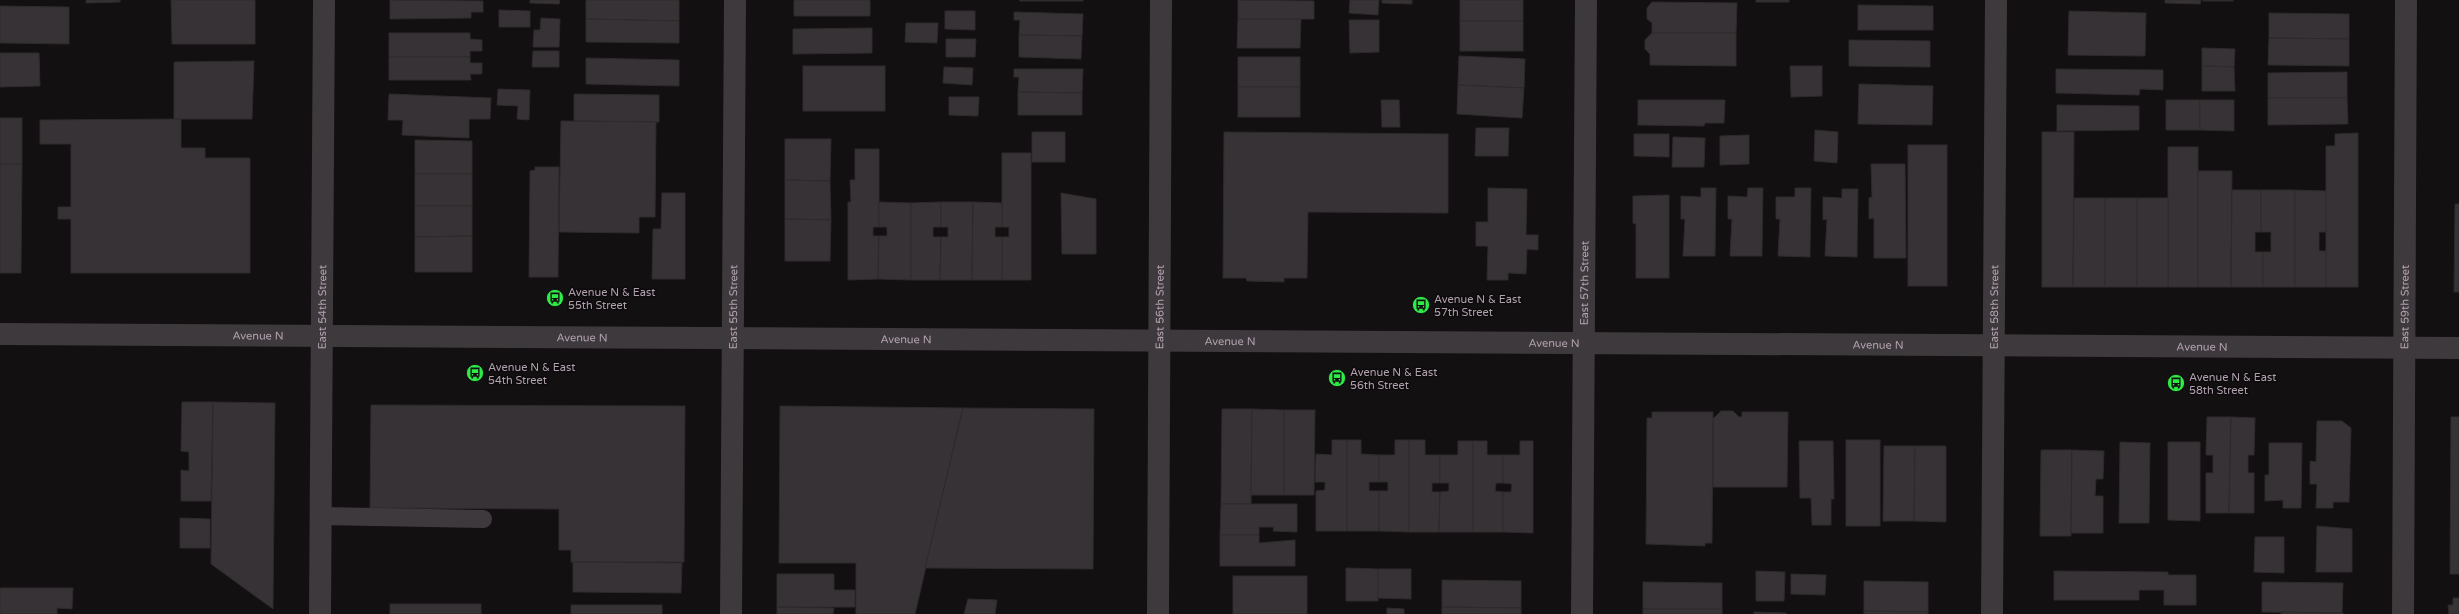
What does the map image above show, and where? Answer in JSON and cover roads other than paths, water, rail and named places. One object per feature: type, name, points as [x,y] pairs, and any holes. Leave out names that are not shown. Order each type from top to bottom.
[{"type":"street","name":"East 54th Street","points":[[320,614],[324,0]]},
{"type":"street","name":"East 55th Street","points":[[731,614],[735,0]]},
{"type":"street","name":"East 56th Street","points":[[1158,614],[1161,0]]},
{"type":"street","name":"East 57th Street","points":[[1582,614],[1586,0]]},
{"type":"street","name":"East 58th Street","points":[[1992,614],[1996,0]]},
{"type":"street","name":"East 59th Street","points":[[2403,614],[2406,0]]},
{"type":"street","name":"Avenue N","points":[[0,334],[2459,348]]},
{"type":"lane","points":[[321,516],[483,519]]},
{"type":"place","name":"Avenue N & East 55th Street","points":[[555,298]]},
{"type":"place","name":"Avenue N & East 57th Street","points":[[1421,305]]},
{"type":"place","name":"Avenue N & East 54th Street","points":[[475,373]]},
{"type":"place","name":"Avenue N & East 56th Street","points":[[1337,378]]},
{"type":"place","name":"Avenue N & East 58th Street","points":[[2176,383]]}]
